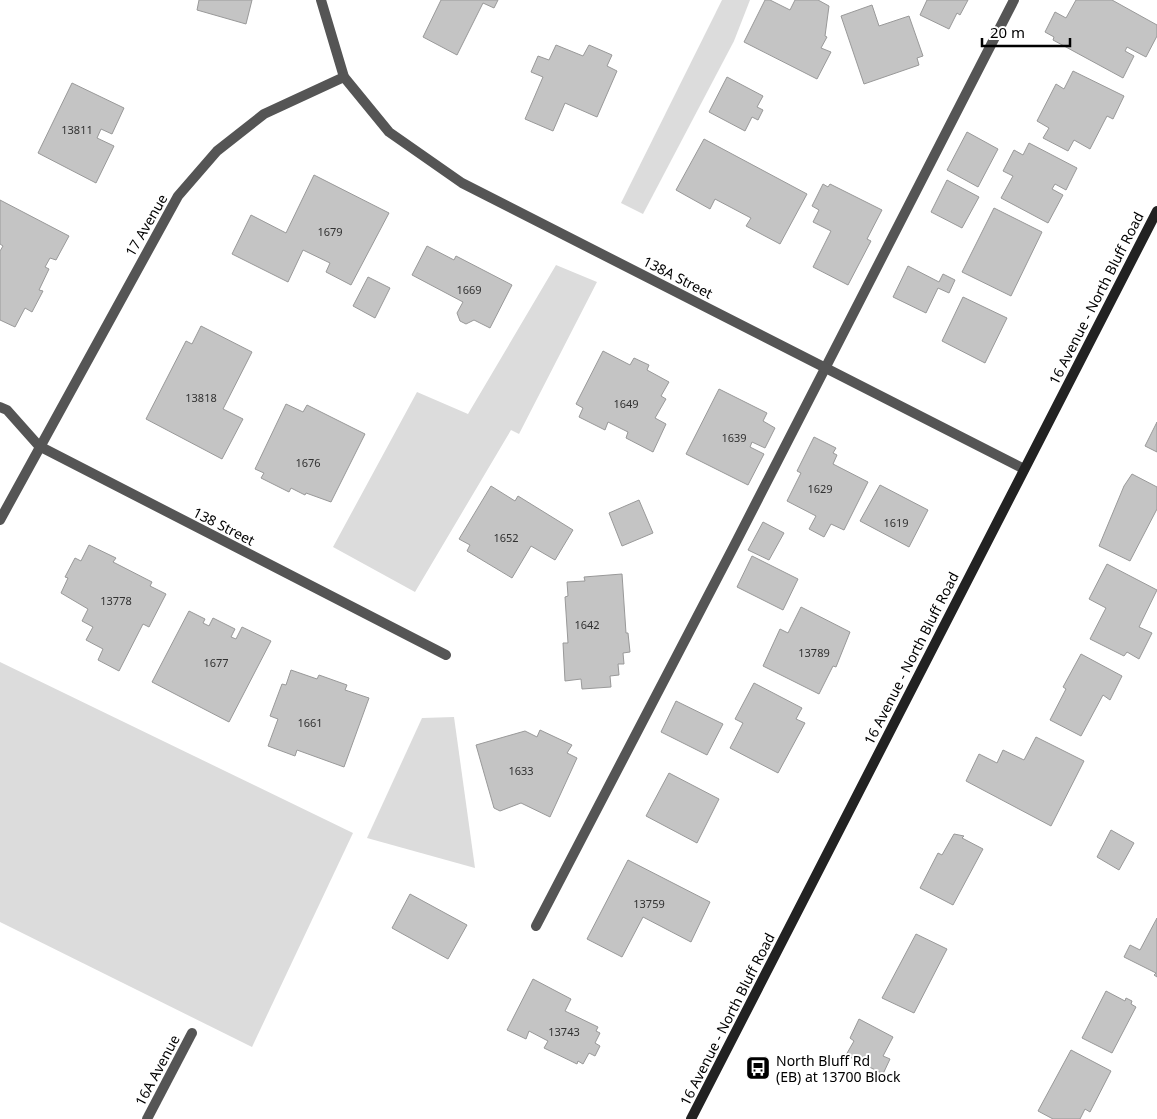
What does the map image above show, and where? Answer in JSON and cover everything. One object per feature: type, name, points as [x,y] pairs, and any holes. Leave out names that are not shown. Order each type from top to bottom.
[{"type":"main road","name":"16 Avenue - North Bluff Road","points":[[691,1119],[1157,211]]},
{"type":"street","points":[[321,0],[344,77]]},
{"type":"street","points":[[536,926],[1014,0]]},
{"type":"street","name":"138A Street","points":[[344,77],[389,132],[462,184],[1024,469]]},
{"type":"street","name":"17 Avenue","points":[[0,520],[178,196],[217,151],[264,114],[344,77]]},
{"type":"street","name":"138 Street","points":[[0,407],[6,410],[39,446],[446,655]]},
{"type":"street","name":"16A Avenue","points":[[147,1119],[192,1034]]},
{"type":"shaded area","points":[[722,0],[750,0],[734,41],[643,214],[621,203]]},
{"type":"shaded area","points":[[556,265],[597,282],[519,434],[511,430],[415,592],[333,547],[417,392],[468,414]]},
{"type":"shaded area","points":[[0,662],[353,833],[252,1047],[0,922]]},
{"type":"shaded area","points":[[454,717],[475,868],[367,838],[422,718]]},
{"type":"building","points":[[199,0],[252,0],[246,24],[197,10]]},
{"type":"building","points":[[441,0],[498,0],[494,8],[483,3],[457,55],[423,37]]},
{"type":"building","points":[[765,0],[770,0],[790,10],[795,0],[818,0],[829,6],[825,36],[827,37],[821,48],[831,52],[817,79],[744,42]]},
{"type":"building","points":[[927,0],[968,0],[960,15],[957,13],[949,29],[920,15]]},
{"type":"building","points":[[1076,0],[1112,0],[1157,25],[1157,36],[1146,57],[1127,47],[1125,51],[1134,56],[1123,78],[1053,40],[1054,37],[1045,32],[1055,12],[1066,18]]},
{"type":"building","points":[[872,5],[879,26],[909,16],[923,56],[917,58],[919,65],[864,84],[841,16]]},
{"type":"building","points":[[556,45],[583,56],[589,45],[612,55],[607,66],[617,71],[597,117],[565,103],[553,131],[525,119],[543,77],[531,72],[538,56],[549,60]]},
{"type":"building","points":[[1073,71],[1124,96],[1113,119],[1107,116],[1090,149],[1074,140],[1068,151],[1043,138],[1049,128],[1037,121],[1056,84],[1064,89]]},
{"type":"building","points":[[727,77],[763,96],[757,107],[763,110],[758,120],[752,117],[745,131],[709,112]]},
{"type":"building","points":[[72,83],[124,108],[112,134],[101,129],[97,138],[114,146],[96,183],[38,153]]},
{"type":"building","points":[[967,132],[998,149],[978,187],[947,170]]},
{"type":"building","points":[[704,139],[807,194],[780,244],[746,226],[751,218],[715,199],[710,209],[676,190]]},
{"type":"building","points":[[1029,143],[1077,168],[1066,190],[1055,184],[1052,189],[1063,195],[1048,223],[1001,198],[1013,176],[1003,171],[1014,150],[1023,155]]},
{"type":"building","points":[[314,175],[389,213],[351,285],[326,272],[330,263],[303,250],[288,282],[232,254],[251,215],[286,233]]},
{"type":"building","points":[[947,180],[979,197],[962,228],[931,212]]},
{"type":"building","points":[[823,184],[828,187],[830,184],[882,210],[867,239],[871,241],[848,285],[813,267],[831,231],[813,222],[819,210],[812,206]]},
{"type":"building","points":[[0,200],[69,236],[56,260],[50,258],[45,267],[49,269],[39,290],[43,291],[32,312],[25,308],[15,327],[0,320],[0,251],[3,246],[0,244]]},
{"type":"building","points":[[994,208],[1042,232],[1011,296],[962,272]]},
{"type":"building","points":[[427,246],[454,260],[456,256],[512,285],[490,328],[474,320],[466,324],[460,321],[457,313],[463,302],[412,275]]},
{"type":"building","points":[[908,266],[939,282],[943,274],[955,280],[949,293],[938,288],[926,313],[893,297]]},
{"type":"building","points":[[368,277],[390,288],[375,318],[353,306]]},
{"type":"building","points":[[963,297],[1007,318],[985,363],[942,341]]},
{"type":"building","points":[[201,326],[252,352],[223,409],[243,419],[222,459],[146,419],[186,341],[192,344]]},
{"type":"building","points":[[603,351],[630,365],[634,358],[649,365],[647,370],[669,382],[661,396],[666,399],[655,418],[666,424],[653,452],[626,438],[628,432],[608,422],[605,430],[579,417],[583,408],[576,404]]},
{"type":"building","points":[[719,389],[767,413],[763,421],[775,428],[765,448],[752,442],[750,447],[764,454],[748,485],[686,454]]},
{"type":"building","points":[[286,404],[303,412],[307,405],[365,434],[331,502],[306,493],[305,495],[291,488],[289,492],[261,478],[264,473],[255,469]]},
{"type":"building","points":[[1157,422],[1157,452],[1145,446]]},
{"type":"building","points":[[814,437],[836,448],[833,453],[837,455],[833,464],[868,482],[844,530],[831,524],[824,537],[809,529],[816,516],[787,501],[801,473],[797,471]]},
{"type":"building","points":[[1132,474],[1157,487],[1157,509],[1130,561],[1099,546],[1124,486]]},
{"type":"building","points":[[880,485],[928,510],[909,547],[860,521]]},
{"type":"building","points":[[491,486],[515,501],[518,496],[573,530],[555,560],[531,546],[512,578],[467,551],[470,545],[459,539]]},
{"type":"building","points":[[639,500],[653,533],[622,546],[609,513]]},
{"type":"building","points":[[763,522],[784,533],[769,560],[748,550]]},
{"type":"building","points":[[89,545],[116,558],[113,562],[152,582],[150,586],[166,594],[149,627],[143,624],[119,671],[98,660],[103,649],[86,640],[93,627],[82,621],[88,609],[61,593],[68,578],[65,577],[75,558],[81,561]]},
{"type":"building","points":[[752,556],[798,579],[783,610],[737,587]]},
{"type":"building","points":[[1107,564],[1157,590],[1139,627],[1152,633],[1139,659],[1127,652],[1124,656],[1090,639],[1106,608],[1089,599]]},
{"type":"building","points":[[622,574],[626,633],[628,633],[630,652],[623,653],[624,664],[618,664],[619,675],[610,676],[611,687],[582,689],[581,679],[565,681],[563,643],[568,643],[565,597],[568,596],[567,582],[585,581],[584,577]]},
{"type":"building","points":[[801,607],[850,632],[836,667],[833,666],[819,694],[763,666],[780,629],[788,633]]},
{"type":"building","points":[[189,611],[205,619],[203,623],[209,626],[213,618],[235,629],[231,637],[236,639],[242,627],[271,641],[229,722],[152,682]]},
{"type":"building","points":[[1081,654],[1122,676],[1110,700],[1103,695],[1081,736],[1050,720],[1066,689],[1063,687]]},
{"type":"building","points":[[291,670],[317,679],[319,675],[347,685],[345,690],[369,698],[344,767],[297,750],[295,756],[268,746],[278,719],[270,716],[282,684],[286,685]]},
{"type":"building","points":[[754,683],[802,708],[796,719],[805,723],[778,773],[730,748],[743,723],[735,719]]},
{"type":"building","points":[[676,701],[723,724],[707,755],[661,732]]},
{"type":"building","points":[[540,730],[572,745],[567,753],[577,758],[550,817],[521,803],[500,811],[494,808],[476,745],[525,731],[537,737]]},
{"type":"building","points":[[1036,737],[1084,761],[1051,826],[966,781],[979,754],[997,763],[1003,750],[1024,760]]},
{"type":"building","points":[[669,773],[719,799],[697,843],[646,816]]},
{"type":"building","points":[[1111,830],[1134,843],[1119,870],[1097,857]]},
{"type":"building","points":[[954,834],[964,836],[962,838],[983,849],[953,905],[920,888],[938,853],[942,855]]},
{"type":"building","points":[[628,860],[710,902],[691,942],[643,917],[622,957],[587,939]]},
{"type":"building","points":[[410,894],[467,925],[448,959],[392,928]]},
{"type":"building","points":[[1157,918],[1157,977],[1154,975],[1156,973],[1124,957],[1130,945],[1140,950]]},
{"type":"building","points":[[916,934],[947,949],[914,1013],[882,998]]},
{"type":"building","points":[[533,979],[571,999],[565,1011],[598,1027],[596,1031],[600,1033],[595,1043],[600,1046],[595,1056],[589,1053],[583,1064],[578,1061],[577,1064],[544,1048],[548,1041],[529,1031],[526,1039],[507,1030]]},
{"type":"building","points":[[1106,991],[1125,1001],[1126,998],[1132,1001],[1131,1004],[1136,1007],[1112,1053],[1082,1038]]},
{"type":"building","points":[[859,1019],[893,1037],[883,1056],[890,1059],[883,1074],[846,1055],[854,1041],[850,1038]]},
{"type":"building","points":[[1071,1050],[1111,1071],[1090,1112],[1085,1109],[1080,1119],[1053,1119],[1038,1111]]},
{"type":"place","name":"North Bluff Rd (EB) at 13700 Block","points":[[758,1068]]}]
